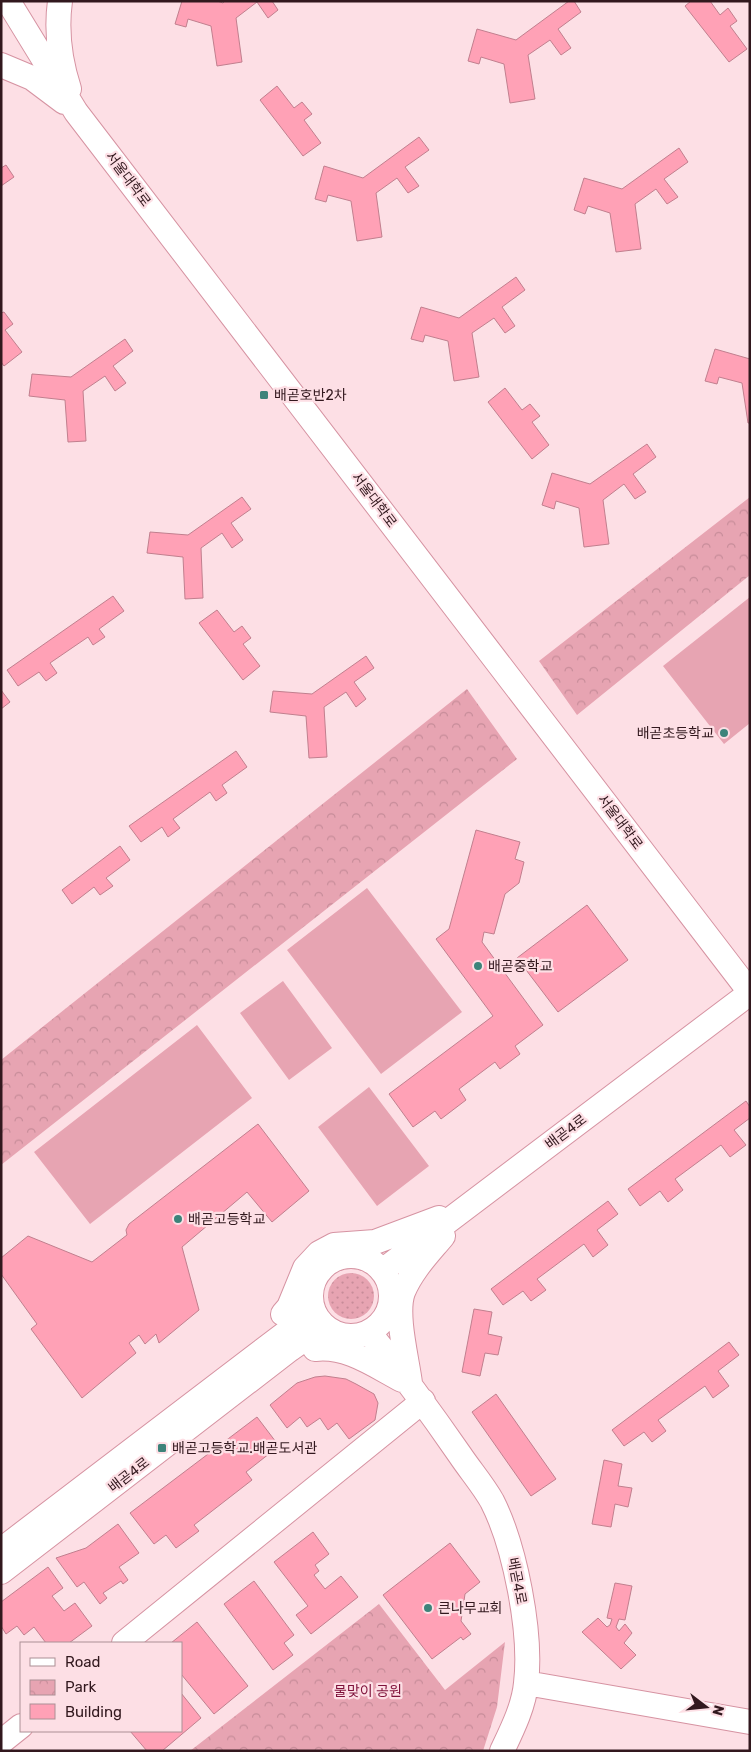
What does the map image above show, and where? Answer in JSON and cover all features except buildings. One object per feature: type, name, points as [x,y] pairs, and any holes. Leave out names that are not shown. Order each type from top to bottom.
[{"type":"main road","name":"서울대학로","points":[[8,1],[76,112],[750,993]]},
{"type":"main road","points":[[60,1],[57,23],[64,74],[76,112]]},
{"type":"main road","points":[[1,65],[32,78],[76,112]]},
{"type":"main road","name":"배곧4로","points":[[382,1271],[750,993]]},
{"type":"main road","points":[[220,1393],[289,1307],[305,1268],[319,1253],[334,1245],[375,1242],[466,1207]]},
{"type":"main road","points":[[417,1393],[401,1322],[400,1307],[403,1293],[411,1276],[466,1207]]},
{"type":"main road","points":[[354,1256],[367,1259],[382,1271],[390,1288],[391,1301],[387,1314],[380,1324],[369,1332],[357,1336],[344,1336],[331,1332],[320,1323],[313,1312],[310,1298],[312,1285],[318,1272],[328,1263],[340,1257],[354,1256]]},
{"type":"main road","name":"배곧4로","points":[[1,1572],[123,1480],[290,1329],[310,1298]]},
{"type":"main road","name":"배곧4로","points":[[1,1550],[220,1393],[313,1335],[322,1331],[331,1332]]},
{"type":"main road","name":"배곧4로","points":[[369,1332],[417,1393],[492,1501],[508,1542],[519,1588],[526,1636],[526,1683],[518,1713],[502,1751]]},
{"type":"main road","points":[[220,1393],[314,1349],[328,1348],[358,1357],[417,1393]]},
{"type":"main road","points":[[125,1642],[417,1393]]},
{"type":"main road","points":[[526,1683],[750,1722]]},
{"type":"main road","points":[[1,1742],[20,1727]]},
{"type":"green space","points":[[750,497],[750,575],[577,715],[539,661]]},
{"type":"green space","name":"배곧초등학교","points":[[750,597],[750,723],[724,744],[663,666]]},
{"type":"green space","points":[[467,689],[517,759],[1,1165],[1,1060]]},
{"type":"green space","points":[[367,888],[462,1012],[381,1074],[287,950]]},
{"type":"green space","points":[[283,981],[332,1048],[289,1080],[240,1013]]},
{"type":"green space","points":[[197,1025],[252,1098],[90,1224],[34,1152]]},
{"type":"green space","points":[[369,1087],[429,1166],[377,1206],[318,1127]]},
{"type":"green space","points":[[351,1273],[364,1277],[370,1283],[374,1296],[370,1309],[364,1315],[351,1319],[338,1315],[332,1309],[328,1296],[332,1283],[338,1277]]},
{"type":"green space","name":"물맞이 공원","points":[[379,1604],[445,1690],[505,1642],[497,1707],[483,1751],[190,1751]]},
{"type":"place","name":"배곧호반2차","points":[[264,395]]},
{"type":"place","name":"배곧초등학교","points":[[724,733]]},
{"type":"place","name":"배곧중학교","points":[[478,966]]},
{"type":"place","name":"배곧고등학교","points":[[178,1219]]},
{"type":"place","name":"배곧고등학교.배곧도서관","points":[[162,1448]]},
{"type":"place","name":"큰나무교회","points":[[428,1608]]}]
